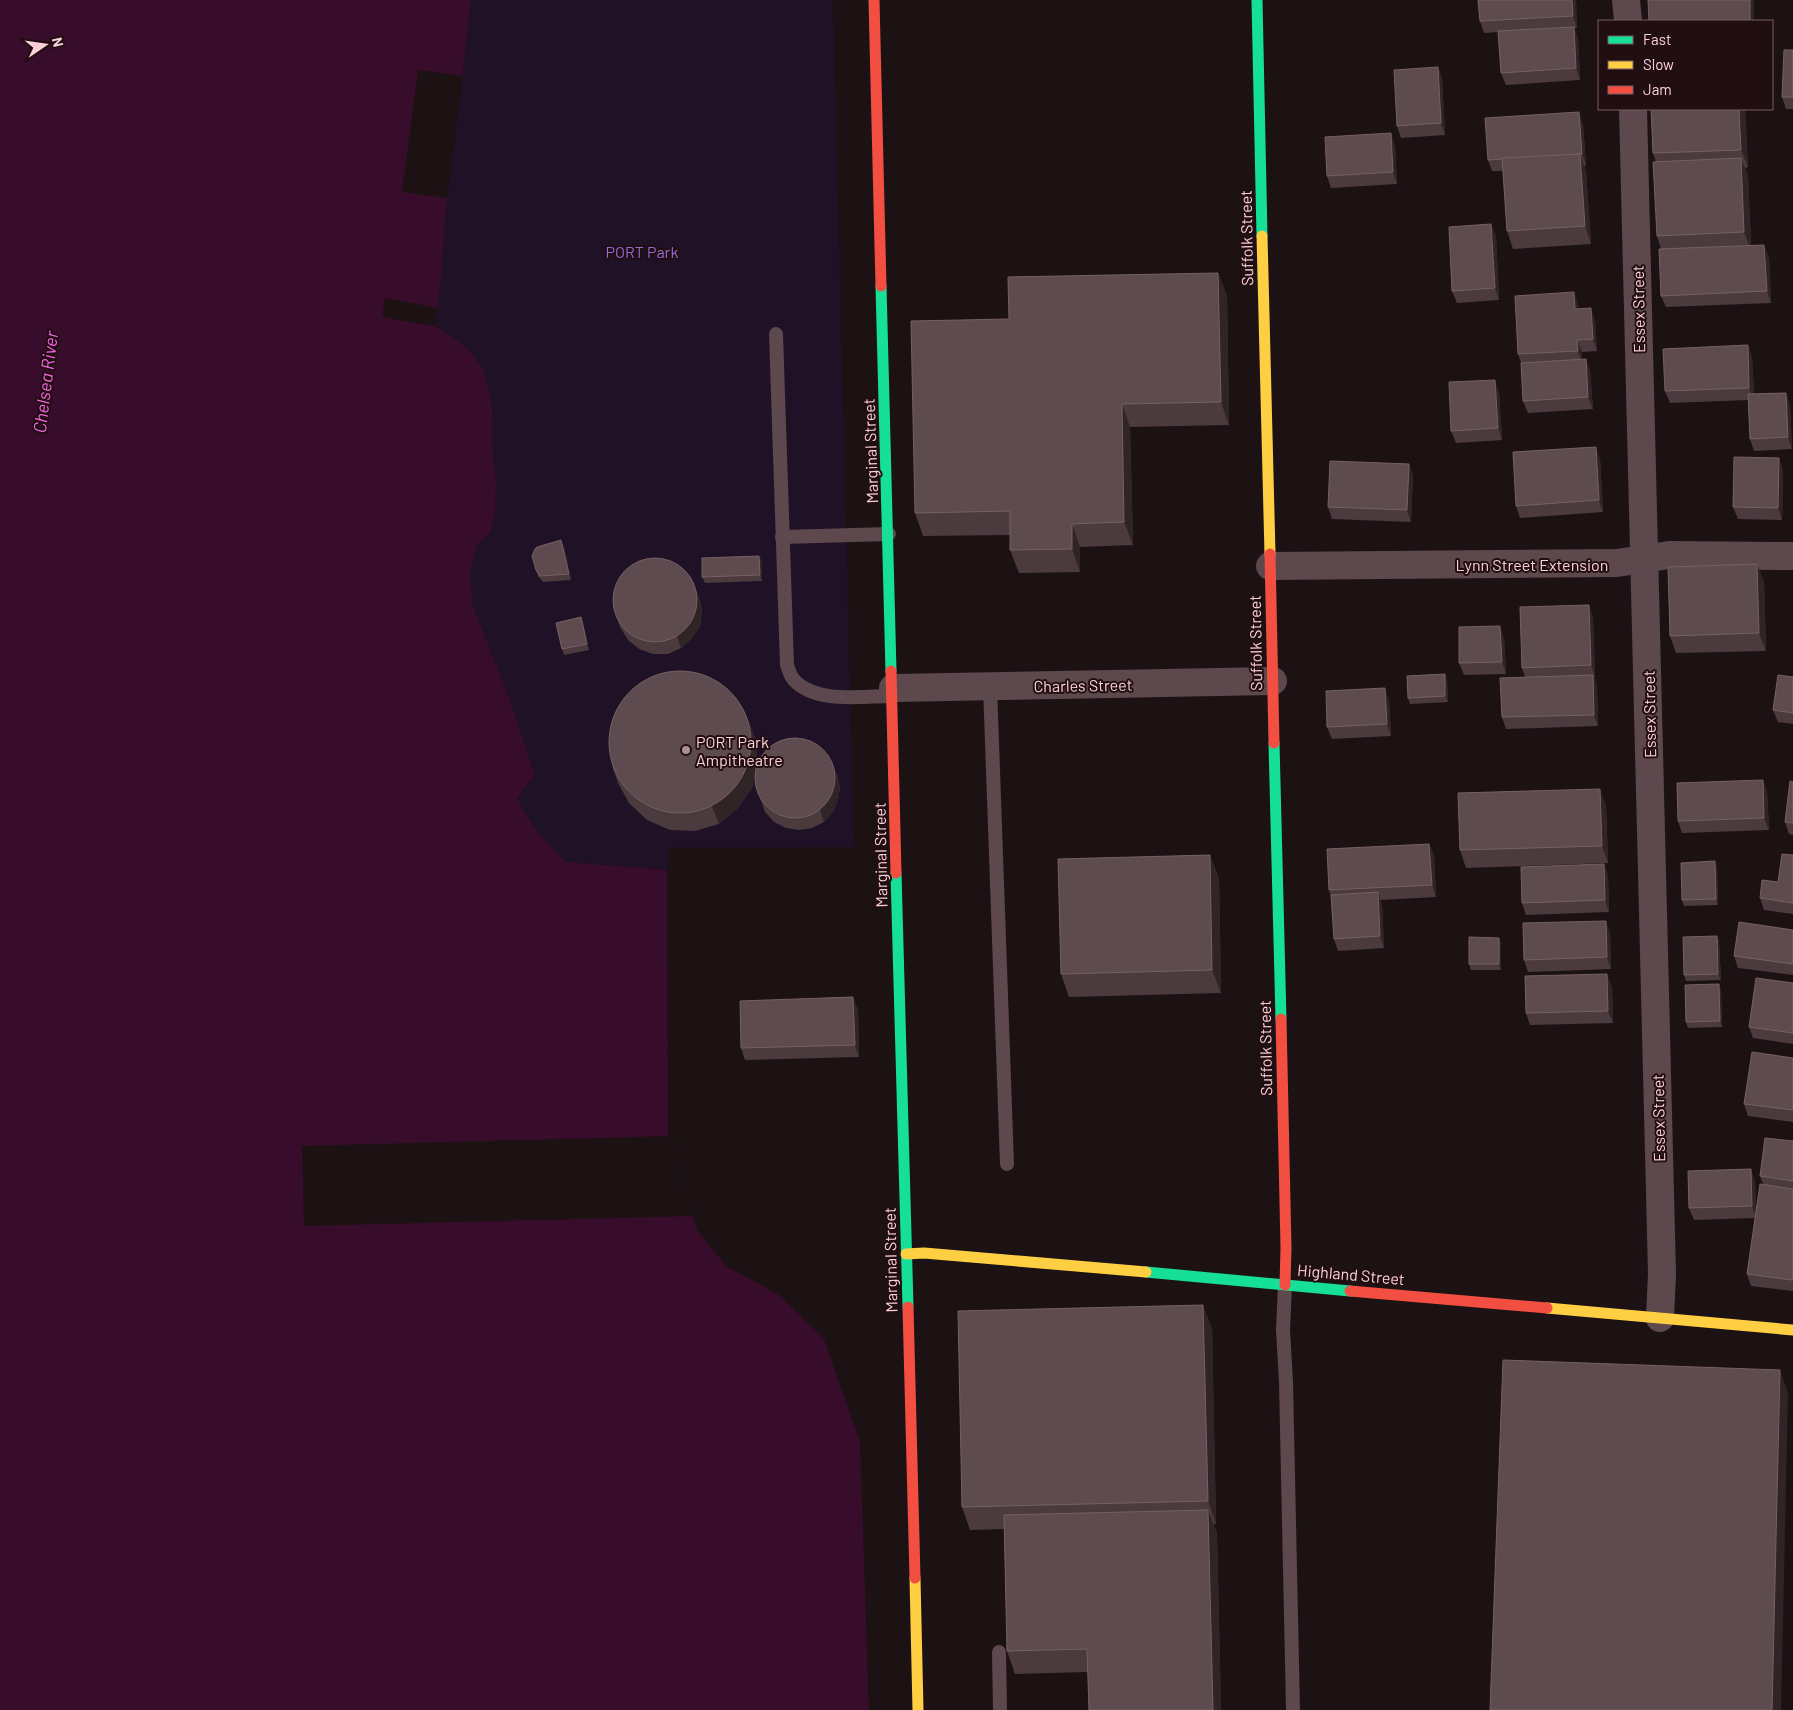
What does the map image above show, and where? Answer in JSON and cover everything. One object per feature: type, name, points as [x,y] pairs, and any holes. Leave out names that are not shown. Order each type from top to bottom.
[{"type":"street","name":"Marginal Street","points":[[874,0],[918,1710]]},
{"type":"street","name":"Suffolk Street","points":[[1257,0],[1286,1248],[1285,1285]]},
{"type":"street","points":[[1626,0],[1628,20]]},
{"type":"street","name":"Essex Street","points":[[1633,110],[1662,1274],[1660,1318]]},
{"type":"street","name":"Lynn Street Extension","points":[[1270,566],[1617,563],[1669,555],[1793,556]]},
{"type":"street","name":"Charles Street","points":[[893,692],[990,686],[1273,681]]},
{"type":"street","name":"Highland Street","points":[[906,1254],[962,1256],[1793,1330]]},
{"type":"lane","points":[[776,334],[787,665],[792,678],[810,692],[823,695],[893,692]]},
{"type":"lane","points":[[782,537],[889,534]]},
{"type":"lane","points":[[990,686],[1007,1164]]},
{"type":"lane","points":[[1285,1285],[1283,1330],[1293,1710]]},
{"type":"lane","points":[[999,1652],[1000,1710]]},
{"type":"green space","name":"PORT Park","points":[[471,0],[833,0],[854,847],[668,848],[667,870],[566,862],[535,829],[517,798],[535,775],[510,700],[473,606],[470,572],[477,546],[491,531],[495,511],[496,482],[493,455],[492,407],[484,370],[469,350],[450,335],[434,326],[439,294],[447,197]]},
{"type":"water","name":"Chelsea River","points":[[0,0],[471,0],[447,197],[439,294],[434,326],[450,335],[469,350],[484,370],[492,407],[493,455],[496,482],[495,511],[491,531],[477,546],[470,572],[473,606],[510,700],[535,775],[517,798],[535,829],[566,862],[667,870],[668,1136],[697,1230],[726,1266],[779,1295],[824,1339],[860,1442],[869,1710],[0,1710]]},
{"type":"pier","points":[[418,70],[463,76],[447,198],[402,192]]},
{"type":"pier","points":[[385,298],[438,308],[434,326],[382,317]]},
{"type":"pier","points":[[671,1136],[695,1216],[304,1226],[302,1146]]},
{"type":"building","points":[[1478,0],[1572,0],[1573,16],[1480,21]]},
{"type":"building","points":[[1648,0],[1750,0],[1750,20],[1649,20]]},
{"type":"building","points":[[1574,27],[1576,68],[1501,73],[1498,31]]},
{"type":"building","points":[[1784,50],[1793,50],[1793,97],[1782,97]]},
{"type":"building","points":[[1438,67],[1441,123],[1397,126],[1394,70]]},
{"type":"building","points":[[1651,110],[1739,110],[1741,150],[1653,153]]},
{"type":"building","points":[[1579,112],[1582,154],[1488,160],[1485,118]]},
{"type":"building","points":[[1391,133],[1393,172],[1327,176],[1325,137]]},
{"type":"building","points":[[1580,154],[1585,226],[1507,231],[1502,158]]},
{"type":"building","points":[[1741,158],[1744,232],[1657,236],[1653,162]]},
{"type":"building","points":[[1491,224],[1495,288],[1452,291],[1449,227]]},
{"type":"building","points":[[1764,245],[1767,291],[1661,296],[1659,249]]},
{"type":"building","points":[[1218,273],[1221,402],[1122,404],[1124,522],[1072,524],[1072,549],[1010,550],[1010,511],[915,513],[911,321],[1009,319],[1008,277]]},
{"type":"building","points":[[1574,292],[1575,309],[1591,308],[1593,339],[1577,340],[1578,351],[1518,354],[1515,296]]},
{"type":"building","points":[[1748,345],[1749,388],[1665,391],[1663,349]]},
{"type":"building","points":[[1586,359],[1588,397],[1523,401],[1521,363]]},
{"type":"building","points":[[1495,380],[1498,428],[1451,431],[1449,382]]},
{"type":"building","points":[[1786,393],[1788,437],[1750,439],[1748,394]]},
{"type":"building","points":[[1596,447],[1599,500],[1516,506],[1513,452]]},
{"type":"building","points":[[1734,457],[1779,458],[1778,508],[1733,507]]},
{"type":"building","points":[[1330,461],[1409,464],[1407,510],[1328,507]]},
{"type":"building","points":[[561,540],[569,574],[540,576],[532,556],[535,549]]},
{"type":"building","points":[[759,556],[760,575],[702,577],[702,558]]},
{"type":"building","points":[[655,558],[671,561],[685,570],[694,584],[697,600],[694,616],[685,630],[671,639],[655,642],[639,639],[625,630],[616,616],[613,600],[616,584],[625,570],[639,561]]},
{"type":"building","points":[[1757,564],[1759,633],[1670,636],[1668,567]]},
{"type":"building","points":[[1589,605],[1591,665],[1522,668],[1520,607]]},
{"type":"building","points":[[581,617],[587,644],[562,649],[556,623]]},
{"type":"building","points":[[1500,626],[1502,662],[1459,663],[1459,627]]},
{"type":"building","name":"PORT Park Ampitheatre","points":[[680,671],[694,672],[707,676],[720,683],[730,692],[739,702],[746,715],[750,728],[750,756],[746,769],[739,782],[730,792],[720,801],[707,808],[694,812],[680,813],[666,812],[653,808],[640,801],[630,792],[621,782],[614,769],[610,756],[609,742],[610,728],[614,715],[621,702],[630,692],[640,683],[653,676],[666,672]]},
{"type":"building","points":[[1445,674],[1445,696],[1408,698],[1407,676]]},
{"type":"building","points":[[1593,675],[1594,715],[1502,717],[1500,678]]},
{"type":"building","points":[[1778,675],[1793,677],[1793,713],[1773,710]]},
{"type":"building","points":[[1385,688],[1387,724],[1327,727],[1326,691]]},
{"type":"building","points":[[795,738],[810,741],[823,750],[832,763],[835,778],[832,793],[823,806],[810,815],[795,818],[780,815],[767,806],[758,793],[755,778],[758,763],[767,750],[780,741]]},
{"type":"building","points":[[1763,780],[1764,818],[1678,821],[1677,783]]},
{"type":"building","points":[[1790,781],[1793,782],[1793,823],[1785,822]]},
{"type":"building","points":[[1600,789],[1602,846],[1460,850],[1458,793]]},
{"type":"building","points":[[1429,844],[1432,885],[1329,890],[1327,849]]},
{"type":"building","points":[[1782,854],[1793,855],[1793,903],[1760,898],[1762,880],[1778,882]]},
{"type":"building","points":[[1210,855],[1212,970],[1061,974],[1058,859]]},
{"type":"building","points":[[1715,861],[1716,899],[1682,900],[1681,863]]},
{"type":"building","points":[[1604,864],[1605,900],[1522,903],[1521,867]]},
{"type":"building","points":[[1378,892],[1380,936],[1334,939],[1331,895]]},
{"type":"building","points":[[1606,921],[1607,957],[1524,960],[1523,923]]},
{"type":"building","points":[[1739,922],[1793,930],[1793,964],[1734,956]]},
{"type":"building","points":[[1717,936],[1718,974],[1684,975],[1683,937]]},
{"type":"building","points":[[1469,937],[1499,938],[1499,964],[1469,964]]},
{"type":"building","points":[[1607,974],[1608,1011],[1526,1013],[1525,976]]},
{"type":"building","points":[[1756,978],[1793,983],[1793,1033],[1749,1027]]},
{"type":"building","points":[[1719,984],[1720,1021],[1686,1022],[1685,985]]},
{"type":"building","points":[[853,997],[855,1045],[741,1048],[740,1001]]},
{"type":"building","points":[[1752,1052],[1793,1058],[1793,1110],[1744,1104]]},
{"type":"building","points":[[1765,1138],[1793,1141],[1793,1181],[1760,1176]]},
{"type":"building","points":[[1751,1169],[1752,1206],[1689,1208],[1688,1171]]},
{"type":"building","points":[[1760,1184],[1793,1189],[1792,1280],[1747,1274]]},
{"type":"building","points":[[1203,1305],[1208,1501],[962,1507],[958,1311]]},
{"type":"building","points":[[1503,1360],[1780,1370],[1772,1710],[1490,1710]]},
{"type":"building","points":[[1208,1510],[1213,1710],[1089,1710],[1087,1649],[1007,1651],[1004,1515]]},
{"type":"traffic: fast","points":[[1257,0],[1262,236]]},
{"type":"traffic: fast","points":[[881,286],[891,671]]},
{"type":"traffic: fast","points":[[1274,743],[1281,1019]]},
{"type":"traffic: fast","points":[[896,873],[908,1307]]},
{"type":"traffic: fast","points":[[1146,1272],[1350,1291]]},
{"type":"traffic: slow","points":[[1262,236],[1270,554]]},
{"type":"traffic: slow","points":[[906,1254],[924,1253],[1146,1272]]},
{"type":"traffic: slow","points":[[1547,1308],[1793,1330]]},
{"type":"traffic: slow","points":[[915,1578],[918,1710]]},
{"type":"traffic: jam","points":[[874,0],[881,286]]},
{"type":"traffic: jam","points":[[1270,554],[1274,743]]},
{"type":"traffic: jam","points":[[891,671],[896,873]]},
{"type":"traffic: jam","points":[[1281,1019],[1286,1248],[1285,1285]]},
{"type":"traffic: jam","points":[[1350,1291],[1547,1308]]},
{"type":"traffic: jam","points":[[908,1307],[915,1578]]},
{"type":"place","name":"PORT Park Ampitheatre","points":[[686,750]]}]
